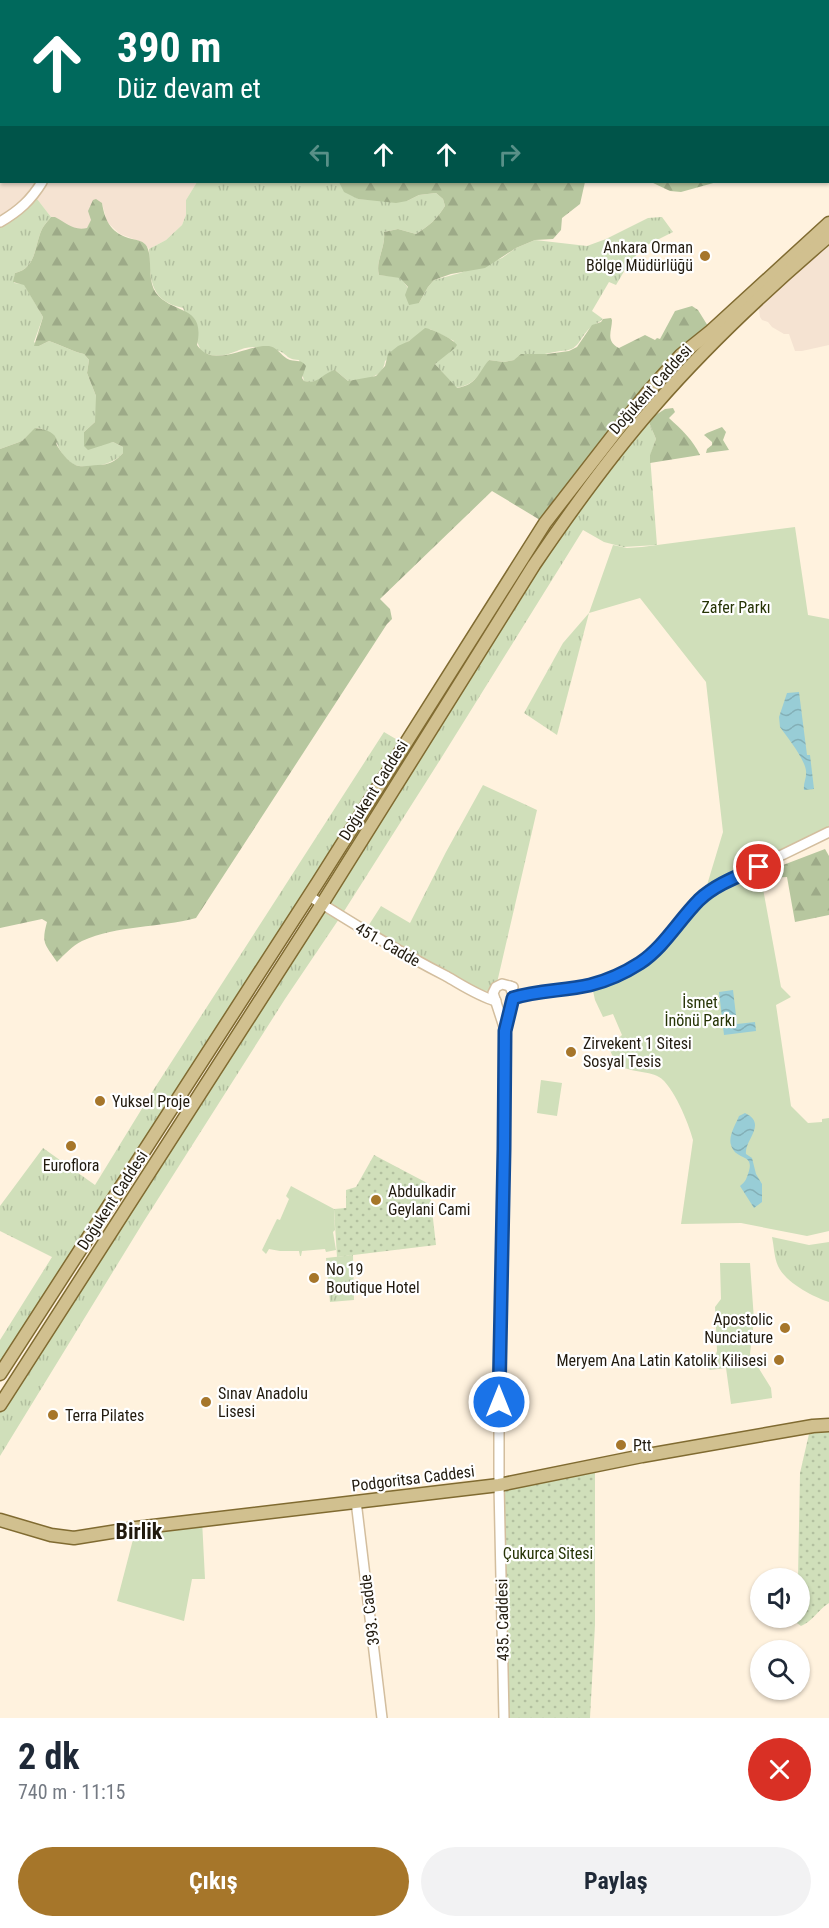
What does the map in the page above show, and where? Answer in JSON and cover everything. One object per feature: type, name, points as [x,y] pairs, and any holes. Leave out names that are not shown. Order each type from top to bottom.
[{"type":"main road","name":"Doğukent Caddesi","points":[[0,1374],[309,896],[545,523],[648,392],[681,355],[711,331],[829,223]]},
{"type":"main road","name":"Doğukent Caddesi","points":[[0,1405],[322,904],[534,565],[579,499],[629,436],[691,366],[829,236]]},
{"type":"main road","points":[[809,253],[829,246]]},
{"type":"main road","name":"Podgoritsa Caddesi","points":[[0,1520],[51,1535],[74,1538],[136,1528],[499,1485],[642,1456],[829,1425]]},
{"type":"street","points":[[0,222],[23,207],[41,183]]},
{"type":"street","points":[[496,1002],[504,1004],[513,999],[539,992],[589,985],[630,968],[641,962],[665,940],[698,900],[712,889],[829,832]]},
{"type":"street","name":"451. Cadde","points":[[309,896],[397,951],[470,988],[484,998],[496,1002]]},
{"type":"street","points":[[470,988],[483,991],[502,984],[539,992]]},
{"type":"street","points":[[505,1031],[513,999],[513,990],[510,986]]},
{"type":"street","points":[[495,988],[493,993],[505,1031]]},
{"type":"street","name":"435. Caddesi","points":[[504,1718],[499,1485],[505,1031]]},
{"type":"street","name":"393. Cadde","points":[[356,1501],[382,1718]]},
{"type":"shaded area","points":[[0,183],[196,183],[186,200],[186,215],[182,225],[166,240],[149,249],[144,243],[120,234],[107,222],[102,203],[87,228],[80,230],[71,228],[55,217],[51,217],[34,195],[0,222]]},
{"type":"shaded area","points":[[829,246],[829,345],[795,351],[789,334],[784,334],[762,320],[758,302],[809,253]]},
{"type":"green space","points":[[196,183],[340,183],[358,199],[407,201],[419,195],[436,193],[443,199],[445,206],[436,218],[416,234],[398,229],[384,232],[384,243],[378,264],[379,275],[400,277],[419,303],[434,280],[502,258],[516,248],[535,240],[587,246],[648,218],[662,217],[673,232],[643,247],[616,285],[609,282],[592,311],[603,319],[590,328],[578,344],[571,349],[504,362],[489,360],[476,378],[456,388],[435,364],[454,341],[430,329],[407,342],[385,361],[376,375],[348,381],[335,370],[320,380],[308,382],[304,381],[299,360],[291,359],[277,350],[248,347],[217,356],[201,351],[183,308],[163,300],[158,294],[151,279],[149,249],[166,240],[182,225],[186,215],[186,200]]},
{"type":"green space","points":[[340,183],[585,183],[580,204],[562,218],[561,230],[553,239],[535,240],[516,248],[485,268],[451,274],[434,280],[419,303],[409,305],[405,295],[408,287],[400,278],[379,275],[378,264],[384,243],[384,232],[398,229],[416,234],[439,215],[445,206],[443,199],[436,193],[419,195],[396,203],[358,199],[344,192]]},
{"type":"green space","points":[[653,183],[713,183],[681,192],[670,191]]},
{"type":"green space","points":[[34,195],[51,217],[42,229],[31,261],[15,273],[14,283],[24,284],[43,317],[34,342],[39,346],[49,341],[84,354],[89,360],[87,373],[96,396],[96,416],[95,422],[84,432],[123,447],[123,453],[119,457],[102,465],[84,467],[75,465],[63,455],[55,437],[36,428],[22,441],[0,449],[0,222]]},
{"type":"green space","points":[[96,199],[102,203],[105,216],[119,234],[139,241],[148,248],[151,281],[156,293],[163,300],[192,316],[199,332],[197,345],[204,352],[221,356],[271,346],[287,359],[301,362],[306,366],[302,378],[304,381],[317,380],[335,370],[348,381],[376,376],[385,366],[388,354],[425,328],[433,330],[457,345],[435,364],[457,388],[473,381],[489,360],[504,362],[514,360],[521,354],[569,351],[577,347],[592,325],[603,319],[611,318],[610,336],[612,342],[619,348],[645,335],[655,340],[660,339],[675,311],[692,306],[698,310],[711,331],[681,355],[545,523],[492,491],[380,599],[390,609],[392,619],[196,918],[124,929],[96,936],[75,945],[57,962],[45,944],[44,935],[47,922],[42,919],[0,928],[0,449],[22,441],[35,428],[53,434],[62,453],[76,465],[106,464],[123,453],[123,447],[113,442],[88,450],[84,446],[84,432],[95,422],[96,396],[87,373],[89,360],[84,354],[49,341],[34,346],[43,317],[24,285],[13,282],[15,273],[27,266],[34,256],[42,229],[51,217],[74,227],[87,228],[91,220],[88,211],[93,200]]},
{"type":"green space","points":[[673,408],[675,412],[669,418],[690,440],[700,455],[650,463],[650,455],[656,439],[648,420],[665,409]]},
{"type":"green space","points":[[646,415],[656,439],[650,456],[657,545],[623,547],[604,542],[583,530],[341,916],[285,999],[144,1221],[0,1456],[0,1405],[564,520]]},
{"type":"green space","points":[[722,427],[726,432],[723,440],[729,450],[706,453],[712,442],[704,435]]},
{"type":"green space","points":[[795,527],[808,615],[829,619],[829,832],[759,867],[781,987],[791,997],[776,1005],[791,1106],[808,1123],[822,1122],[822,1119],[829,1118],[829,1231],[807,1236],[741,1223],[681,1224],[693,1140],[688,1125],[675,1096],[664,1081],[654,1075],[622,1067],[615,1060],[609,1047],[622,1035],[613,1014],[603,1017],[593,991],[595,985],[642,962],[704,895],[723,832],[706,682],[640,598],[589,613],[613,545],[627,548],[642,547]]},
{"type":"green space","points":[[589,613],[557,735],[524,713],[563,643]]},
{"type":"green space","points":[[384,732],[406,745],[0,1374],[0,1340],[52,1257],[0,1231],[0,1206],[43,1148],[95,1185],[154,1089]]},
{"type":"green space","points":[[483,785],[537,810],[496,987],[488,991],[477,990],[365,931],[381,906],[410,923]]},
{"type":"green space","points":[[825,849],[829,856],[829,915],[795,922],[787,877],[769,878],[770,870]]},
{"type":"green space","points":[[541,1080],[562,1083],[557,1116],[537,1113]]},
{"type":"green space","points":[[374,1155],[429,1184],[436,1245],[337,1257],[334,1209],[346,1208],[346,1190],[356,1187]]},
{"type":"green space","points":[[291,1186],[334,1209],[335,1230],[333,1232],[336,1250],[302,1251],[300,1256],[299,1251],[269,1249],[266,1254],[262,1250],[277,1219],[280,1220],[289,1199],[286,1196]]},
{"type":"green space","points":[[772,1237],[809,1245],[829,1242],[829,1302],[815,1297],[787,1278],[778,1266]]},
{"type":"green space","points":[[353,1255],[354,1300],[330,1302],[326,1258]]},
{"type":"green space","points":[[720,1263],[750,1263],[754,1320],[750,1354],[771,1388],[772,1398],[731,1404],[726,1368],[710,1370],[707,1367],[717,1351],[715,1307],[721,1299]]},
{"type":"green space","points":[[829,1431],[829,1603],[810,1621],[810,1568],[798,1568],[800,1473],[809,1434]]},
{"type":"green space","name":"Çukurca Sitesi","points":[[595,1465],[595,1625],[590,1718],[504,1718],[499,1485]]},
{"type":"green space","points":[[202,1520],[205,1579],[192,1579],[184,1621],[117,1601],[136,1528]]},
{"type":"water","points":[[799,692],[814,789],[804,790],[805,766],[780,727],[779,717],[787,693]]},
{"type":"water","points":[[733,990],[737,1024],[755,1022],[756,1031],[724,1035],[719,992]]},
{"type":"water","points":[[745,1113],[755,1122],[746,1154],[752,1158],[756,1174],[762,1184],[762,1202],[754,1208],[740,1186],[747,1178],[749,1163],[733,1150],[730,1141],[739,1116]]},
{"type":"place","name":"Ankara Orman Bölge Müdürlüğü","points":[[705,256]]},
{"type":"place","name":"Zirvekent 1 Sitesi Sosyal Tesis","points":[[571,1052]]},
{"type":"place","name":"Yuksel Proje","points":[[100,1101]]},
{"type":"place","name":"Euroflora","points":[[71,1146]]},
{"type":"place","name":"Abdulkadir Geylani Cami","points":[[376,1200]]},
{"type":"place","name":"No 19 Boutique Hotel","points":[[314,1278]]},
{"type":"place","name":"Apostolic Nunciature","points":[[785,1328]]},
{"type":"place","name":"Meryem Ana Latin Katolik Kilisesi","points":[[779,1360]]},
{"type":"place","name":"Sınav Anadolu Lisesi","points":[[206,1402]]},
{"type":"place","name":"Terra Pilates","points":[[53,1415]]},
{"type":"place","name":"Ptt","points":[[621,1445]]},
{"type":"district","name":"Birlik","points":[[139,1531]]},
{"type":"route","points":[[499,1402],[505,1031],[513,998],[589,985],[630,968],[641,962],[665,940],[698,900],[712,889],[759,867]]},
{"type":"park label","name":"Zafer Parkı","points":[[736,607]]},
{"type":"park label","name":"İsmet İnönü Parkı","points":[[700,1011]]}]
